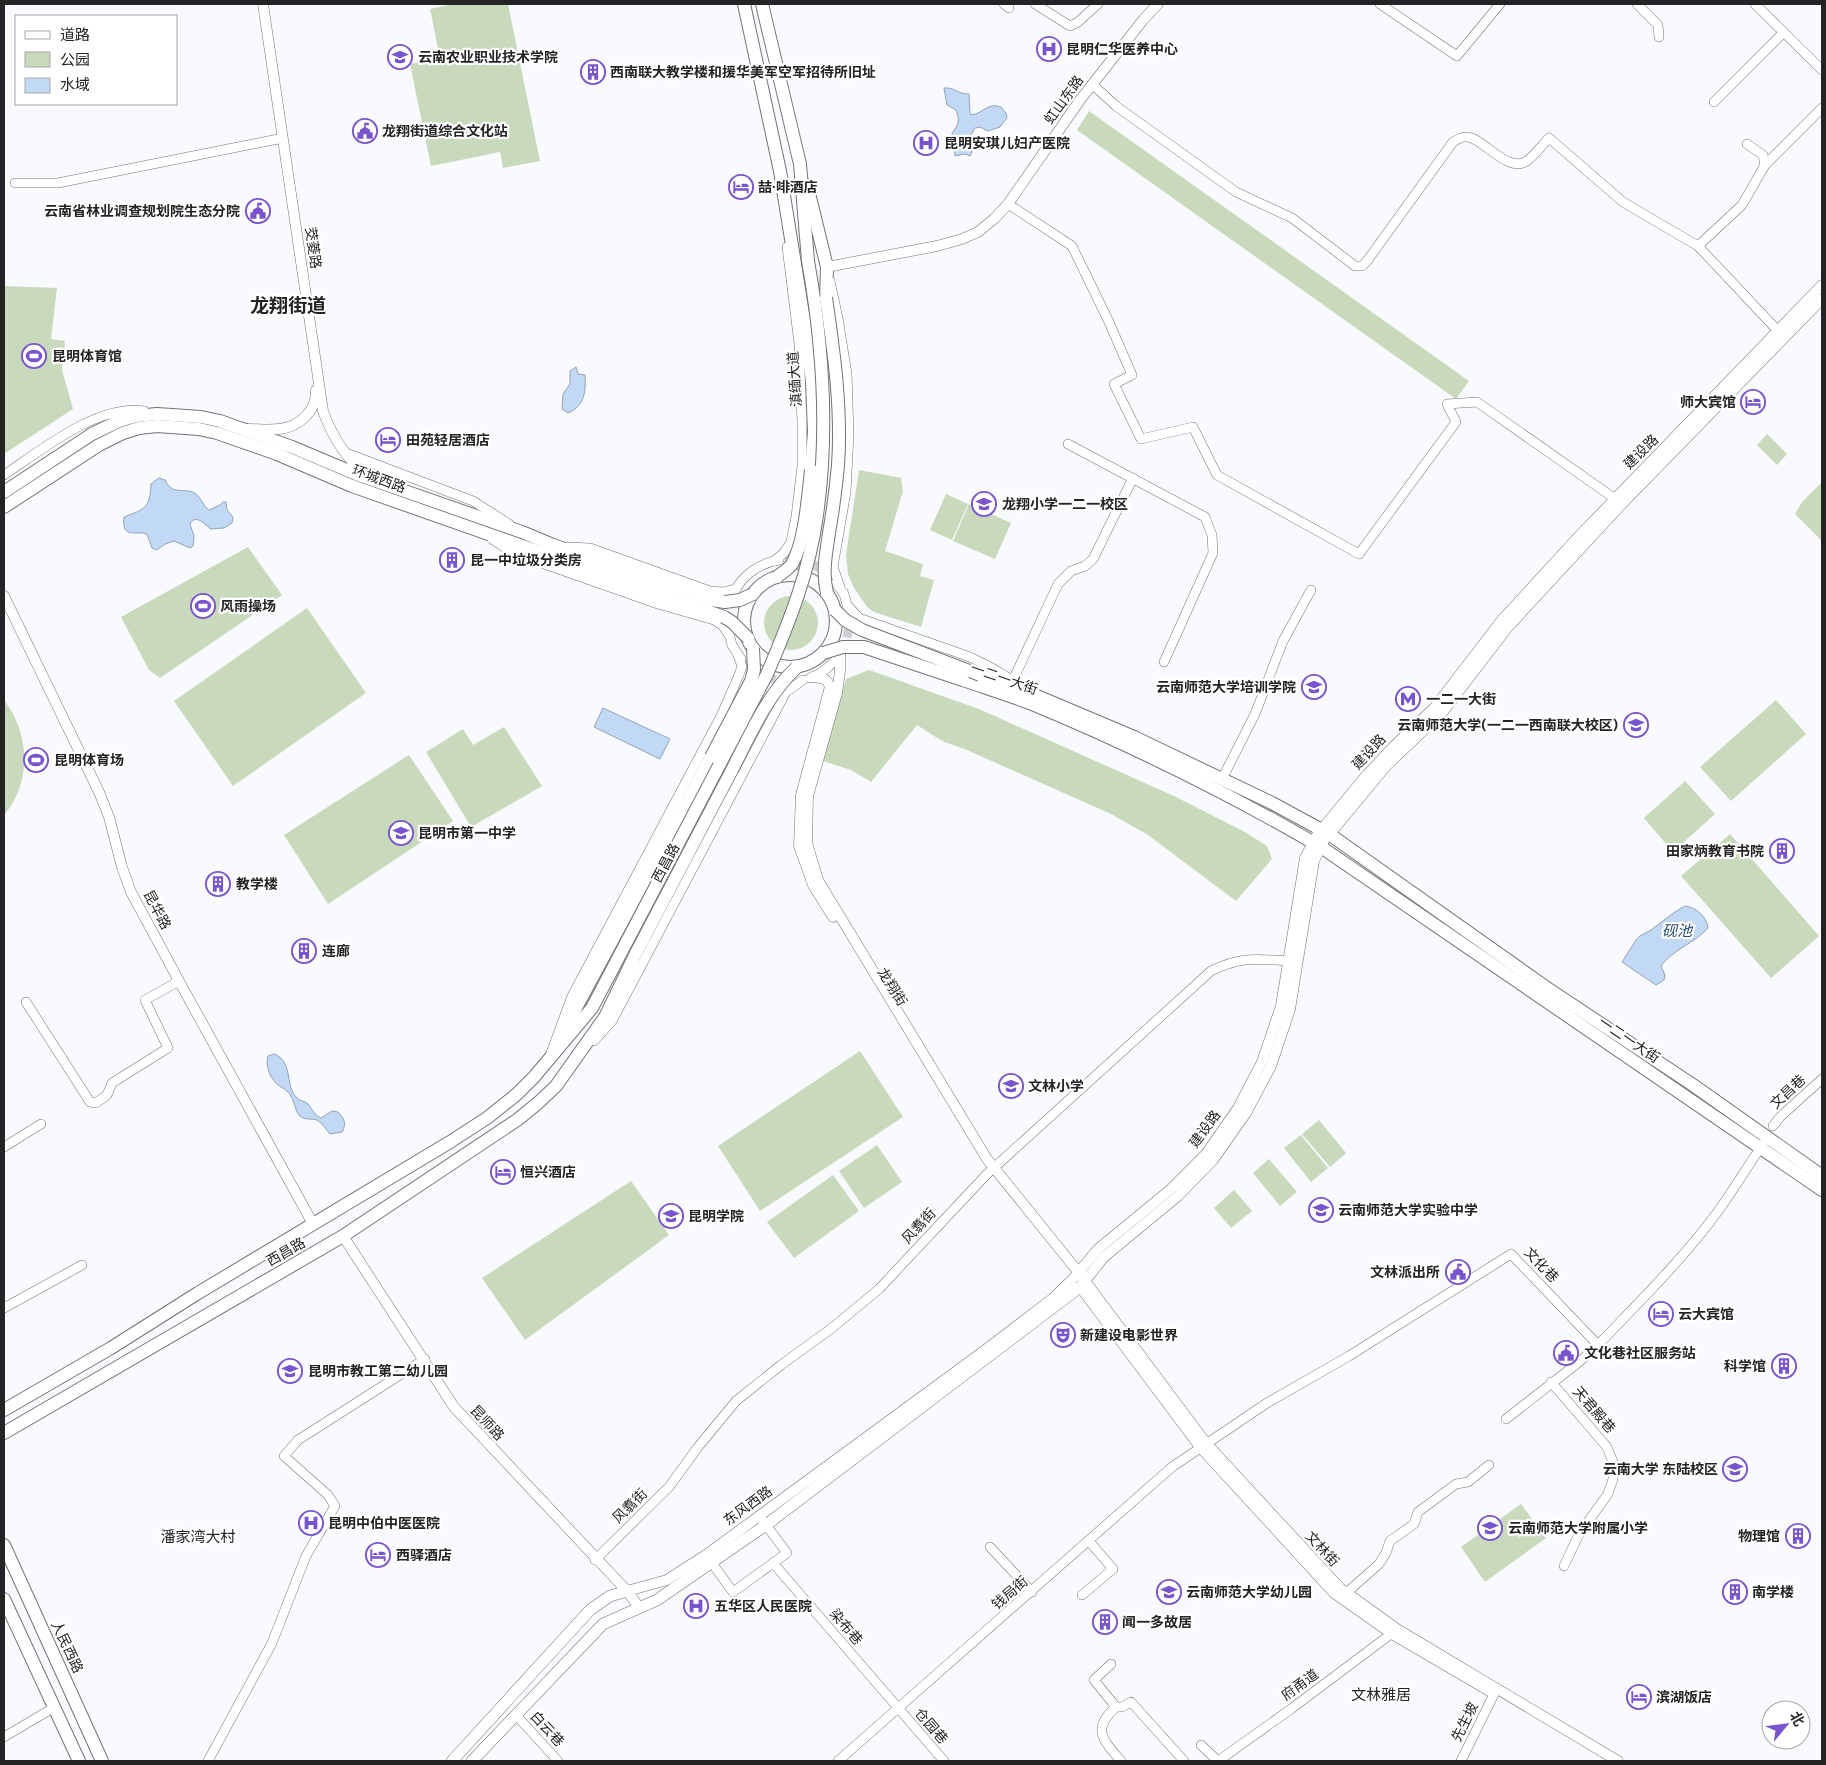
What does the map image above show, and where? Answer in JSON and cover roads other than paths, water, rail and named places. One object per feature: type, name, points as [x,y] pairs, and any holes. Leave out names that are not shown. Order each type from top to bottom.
[{"type":"main road","name":"滇缅大道","points":[[744,4],[780,171],[806,332],[812,382],[814,432],[805,518],[791,566],[777,577]]},
{"type":"main road","name":"滇缅大道","points":[[762,4],[800,164],[808,261],[817,314],[824,433],[817,516],[805,570],[790,620]]},
{"type":"main road","points":[[800,164],[811,198],[827,266],[826,298],[839,430],[835,490],[824,564],[824,579],[827,593],[835,610],[836,629],[829,647],[815,661],[796,668],[776,666],[760,657],[751,643],[743,618],[745,607],[753,594],[766,582],[777,577],[794,575],[811,580],[827,593]]},
{"type":"main road","name":"滇缅大道","points":[[780,171],[808,261]]},
{"type":"main road","name":"环城西路","points":[[4,492],[105,427],[127,418],[157,414],[201,416],[308,452],[373,480],[710,600],[731,595],[740,600],[753,594]]},
{"type":"main road","name":"环城西路","points":[[4,507],[99,445],[116,436],[148,427],[199,429],[217,433],[298,462],[352,486],[726,620],[737,626],[751,643]]},
{"type":"main road","name":"一二一大街","points":[[835,610],[845,620],[862,630],[1024,691],[1134,737],[1272,803],[1325,832],[1547,988],[1685,1080],[1822,1176]]},
{"type":"main road","name":"西昌路","points":[[565,1073],[592,1008],[740,728],[767,674],[790,620]]},
{"type":"main road","name":"西昌路","points":[[549,1058],[581,1002],[751,681],[754,670],[751,643]]},
{"type":"main road","name":"一二一大街","points":[[824,653],[843,647],[864,647],[1030,703],[1144,754],[1236,800],[1316,844],[1535,995],[1767,1137],[1822,1190]]},
{"type":"main road","name":"西昌路","points":[[4,1433],[343,1236],[517,1120],[556,1086],[605,1016],[732,770],[775,692],[786,677],[796,668]]},
{"type":"main road","name":"西昌路","points":[[4,1410],[111,1348],[198,1293],[487,1118],[517,1094],[534,1077],[592,1008]]},
{"type":"main road","name":"东风西路","points":[[472,1761],[603,1624],[657,1600],[1080,1280]]},
{"type":"main road","name":"人民西路","points":[[4,1545],[102,1761]]},
{"type":"main road","name":"东风西路","points":[[452,1761],[590,1610],[610,1596],[627,1591]]},
{"type":"main road","points":[[4,1599],[79,1761]]},
{"type":"street","name":"茭菱路","points":[[242,429],[285,428],[305,417],[315,403],[316,393],[257,4]]},
{"type":"street","name":"茭菱路","points":[[263,4],[322,402],[328,425],[346,453],[373,480]]},
{"type":"street","points":[[1035,4],[1070,26],[1078,22],[1098,4]]},
{"type":"street","name":"虹山东路","points":[[827,266],[937,246],[978,232],[1008,204],[1092,84],[1158,4]]},
{"type":"street","points":[[1380,4],[1457,56],[1500,4]]},
{"type":"street","points":[[1637,4],[1658,25],[1659,36]]},
{"type":"street","points":[[1755,4],[1822,70]]},
{"type":"street","points":[[1714,102],[1784,32]]},
{"type":"street","points":[[1092,84],[1116,106],[1236,192],[1292,218],[1356,266],[1362,266],[1367,261],[1453,142],[1461,137],[1469,136],[1505,160],[1516,164],[1526,162],[1550,138],[1623,202],[1698,246],[1778,331]]},
{"type":"street","points":[[1698,246],[1742,205],[1765,165],[1822,108]]},
{"type":"street","points":[[15,183],[58,183],[278,139]]},
{"type":"street","points":[[1747,144],[1763,155],[1765,165]]},
{"type":"street","points":[[1008,204],[1072,246],[1110,322],[1132,375],[1114,384],[1141,439],[1193,427],[1217,475],[1359,554],[1456,422],[1447,404],[1477,402],[1614,498]]},
{"type":"street","points":[[774,561],[784,553],[791,542],[802,466],[799,344],[787,255],[786,206]]},
{"type":"street","points":[[827,266],[844,354],[849,424],[846,492],[833,567],[848,606],[850,617]]},
{"type":"street","name":"建设路","points":[[1080,1280],[1098,1249],[1171,1189],[1206,1154],[1238,1108],[1262,1062],[1281,1006],[1305,858],[1365,776],[1435,706],[1501,621],[1614,498],[1822,285]]},
{"type":"street","name":"建设路","points":[[1325,832],[1387,765],[1442,713],[1508,628],[1588,540],[1822,299]]},
{"type":"street","points":[[4,475],[85,422],[122,411],[138,410],[157,414]]},
{"type":"street","points":[[1068,444],[1205,517],[1212,535],[1213,553],[1164,662]]},
{"type":"street","points":[[346,453],[473,501],[522,532]]},
{"type":"street","points":[[1013,680],[1058,584],[1071,571],[1085,566],[1094,559],[1133,478]]},
{"type":"street","points":[[481,532],[513,553],[658,604],[714,620],[722,625],[729,635],[742,666],[721,716],[572,996],[549,1058]]},
{"type":"street","points":[[731,595],[754,569],[785,559]]},
{"type":"street","points":[[827,573],[840,587]]},
{"type":"street","points":[[1222,779],[1255,714],[1283,641],[1311,590]]},
{"type":"street","name":"昆华路","points":[[4,596],[99,792],[109,817],[122,867],[131,892],[314,1224]]},
{"type":"street","points":[[848,606],[860,618],[970,657],[1013,680],[1024,691]]},
{"type":"street","points":[[726,620],[729,635]]},
{"type":"street","points":[[565,1073],[612,1021],[786,692],[831,665],[840,653]]},
{"type":"street","name":"龙翔街","points":[[840,653],[837,693],[808,796],[806,843],[818,880],[987,1159],[991,1171]]},
{"type":"street","points":[[738,654],[744,663]]},
{"type":"street","name":"龙翔街","points":[[808,679],[824,678],[830,687],[800,794],[799,846],[813,885],[983,1162],[1080,1280]]},
{"type":"street","points":[[792,682],[808,679]]},
{"type":"street","name":"建设路","points":[[1080,1280],[1104,1257],[1178,1196],[1213,1160],[1246,1113],[1271,1066],[1290,1009],[1316,844]]},
{"type":"street","name":"风翥街","points":[[596,1560],[669,1487],[698,1447],[736,1401],[832,1328],[879,1289],[991,1171],[1211,971],[1227,963],[1244,959],[1289,961]]},
{"type":"street","points":[[26,1002],[90,1102],[96,1103],[107,1095],[112,1083],[168,1048],[145,1000],[179,981]]},
{"type":"street","name":"文昌巷","points":[[1767,1137],[1780,1117],[1822,1079]]},
{"type":"street","points":[[4,1147],[42,1124]]},
{"type":"street","points":[[1598,1345],[1668,1273],[1717,1213],[1767,1137]]},
{"type":"street","name":"昆师路","points":[[343,1236],[425,1359],[454,1407],[627,1591],[639,1607]]},
{"type":"street","name":"文化巷","points":[[1203,1445],[1267,1403],[1349,1356],[1511,1254],[1598,1345]]},
{"type":"street","points":[[4,1308],[82,1265]]},
{"type":"street","name":"文林街","points":[[1080,1280],[1203,1445],[1332,1591],[1343,1595],[1395,1632],[1494,1694],[1607,1761]]},
{"type":"street","name":"天君殿巷","points":[[1564,1566],[1579,1534],[1608,1494],[1613,1480],[1613,1462],[1608,1447],[1551,1382],[1579,1362],[1598,1345]]},
{"type":"street","points":[[208,1761],[272,1643],[306,1556],[335,1506],[328,1495],[284,1456],[298,1440],[425,1359]]},
{"type":"street","points":[[1506,1419],[1551,1382]]},
{"type":"street","name":"钱局街","points":[[838,1761],[1172,1467],[1203,1445]]},
{"type":"street","points":[[1343,1595],[1379,1564],[1386,1553],[1390,1541],[1414,1524],[1418,1512],[1456,1484],[1468,1482],[1489,1465]]},
{"type":"street","points":[[709,1559],[733,1592],[787,1553],[763,1521]]},
{"type":"street","points":[[1082,1595],[1113,1569],[1088,1541]]},
{"type":"street","points":[[990,1547],[1032,1592]]},
{"type":"street","name":"东风西路","points":[[627,1591],[667,1580],[709,1559]]},
{"type":"street","name":"染布巷","points":[[774,1563],[898,1710]]},
{"type":"street","name":"文林街","points":[[1395,1632],[1618,1761]]},
{"type":"street","name":"府甬道","points":[[1218,1761],[1395,1632]]},
{"type":"street","points":[[1111,1664],[1094,1680],[1116,1707]]},
{"type":"street","name":"先生坡","points":[[1461,1761],[1494,1694]]},
{"type":"street","points":[[1121,1761],[1105,1742],[1101,1733],[1102,1723],[1116,1707],[1122,1707],[1131,1702],[1184,1761]]},
{"type":"street","points":[[4,1737],[54,1708]]},
{"type":"street","name":"仓园巷","points":[[898,1710],[944,1761]]},
{"type":"street","name":"白云巷","points":[[516,1716],[558,1761]]},
{"type":"street","points":[[1201,1745],[1218,1761]]},
{"type":"water","points":[[944,88],[969,94],[971,115],[992,106],[1001,107],[1006,113],[1007,118],[1000,127],[988,131],[980,127],[975,128],[971,135],[975,145],[970,156],[965,154],[955,156],[952,133],[957,125],[958,117],[956,110],[947,105]]},
{"type":"water","points":[[576,367],[578,374],[585,375],[585,392],[578,406],[568,413],[562,409],[563,394],[570,384],[570,371]]},
{"type":"water","points":[[159,478],[165,480],[175,490],[196,494],[209,510],[226,502],[227,510],[233,517],[232,523],[224,528],[211,529],[200,521],[195,520],[190,524],[194,536],[193,546],[190,548],[174,541],[165,544],[157,550],[152,548],[147,534],[131,533],[125,529],[124,517],[137,512],[145,506],[148,502],[151,484]]},
{"type":"water","points":[[603,708],[670,739],[660,759],[594,727]]},
{"type":"water","name":"砚池","points":[[1685,906],[1693,908],[1700,913],[1706,920],[1708,928],[1666,960],[1661,966],[1665,975],[1664,980],[1656,985],[1622,962],[1640,936]]},
{"type":"water","points":[[274,1054],[284,1062],[293,1093],[297,1098],[308,1104],[315,1114],[321,1118],[332,1111],[338,1112],[344,1121],[342,1132],[330,1134],[317,1120],[306,1119],[299,1115],[289,1093],[277,1084],[270,1075],[267,1060],[268,1056]]},
{"type":"tunnel","points":[[785,559],[807,563],[827,573]]},
{"type":"tunnel","points":[[842,650],[847,638],[850,620]]},
{"type":"tunnel","points":[[744,663],[767,677],[793,682]]},
{"type":"place","name":"昆明仁华医养中心","points":[[1049,49]]},
{"type":"place","name":"云南农业职业技术学院","points":[[400,57]]},
{"type":"place","name":"西南联大教学楼和援华美军空军招待所旧址","points":[[593,72]]},
{"type":"place","name":"龙翔街道综合文化站","points":[[365,131]]},
{"type":"place","name":"昆明安琪儿妇产医院","points":[[926,143]]},
{"type":"place","name":"喆·啡酒店","points":[[741,187]]},
{"type":"place","name":"云南省林业调查规划院生态分院","points":[[258,211]]},
{"type":"place","name":"昆明体育馆","points":[[34,356]]},
{"type":"place","name":"师大宾馆","points":[[1753,402]]},
{"type":"place","name":"田苑轻居酒店","points":[[388,440]]},
{"type":"place","name":"龙翔小学一二一校区","points":[[984,504]]},
{"type":"place","name":"昆一中垃圾分类房","points":[[452,560]]},
{"type":"place","name":"风雨操场","points":[[203,606]]},
{"type":"place","name":"云南师范大学培训学院","points":[[1314,687]]},
{"type":"place","name":"一二一大街","points":[[1408,699]]},
{"type":"place","name":"云南师范大学(一二一西南联大校区)","points":[[1636,725]]},
{"type":"place","name":"昆明体育场","points":[[36,760]]},
{"type":"place","name":"昆明市第一中学","points":[[401,833]]},
{"type":"place","name":"田家炳教育书院","points":[[1782,851]]},
{"type":"place","name":"教学楼","points":[[218,884]]},
{"type":"place","name":"连廊","points":[[304,951]]},
{"type":"place","name":"文林小学","points":[[1011,1086]]},
{"type":"place","name":"恒兴酒店","points":[[503,1172]]},
{"type":"place","name":"云南师范大学实验中学","points":[[1321,1210]]},
{"type":"place","name":"昆明学院","points":[[671,1216]]},
{"type":"place","name":"文林派出所","points":[[1458,1272]]},
{"type":"place","name":"云大宾馆","points":[[1661,1314]]},
{"type":"place","name":"新建设电影世界","points":[[1063,1335]]},
{"type":"place","name":"文化巷社区服务站","points":[[1566,1353]]},
{"type":"place","name":"科学馆","points":[[1784,1366]]},
{"type":"place","name":"昆明市教工第二幼儿园","points":[[290,1371]]},
{"type":"place","name":"云南大学 东陆校区","points":[[1735,1469]]},
{"type":"place","name":"昆明中伯中医医院","points":[[311,1523]]},
{"type":"place","name":"云南师范大学附属小学","points":[[1490,1528]]},
{"type":"place","name":"物理馆","points":[[1798,1536]]},
{"type":"place","name":"西驿酒店","points":[[378,1555]]},
{"type":"place","name":"云南师范大学幼儿园","points":[[1169,1592]]},
{"type":"place","name":"南学楼","points":[[1735,1592]]},
{"type":"place","name":"五华区人民医院","points":[[696,1606]]},
{"type":"place","name":"闻一多故居","points":[[1105,1622]]},
{"type":"place","name":"滨湖饭店","points":[[1639,1697]]},
{"type":"district","name":"龙翔街道","points":[[288,305]]},
{"type":"district","name":"潘家湾大村","points":[[198,1537]]},
{"type":"district","name":"文林雅居","points":[[1381,1695]]}]
